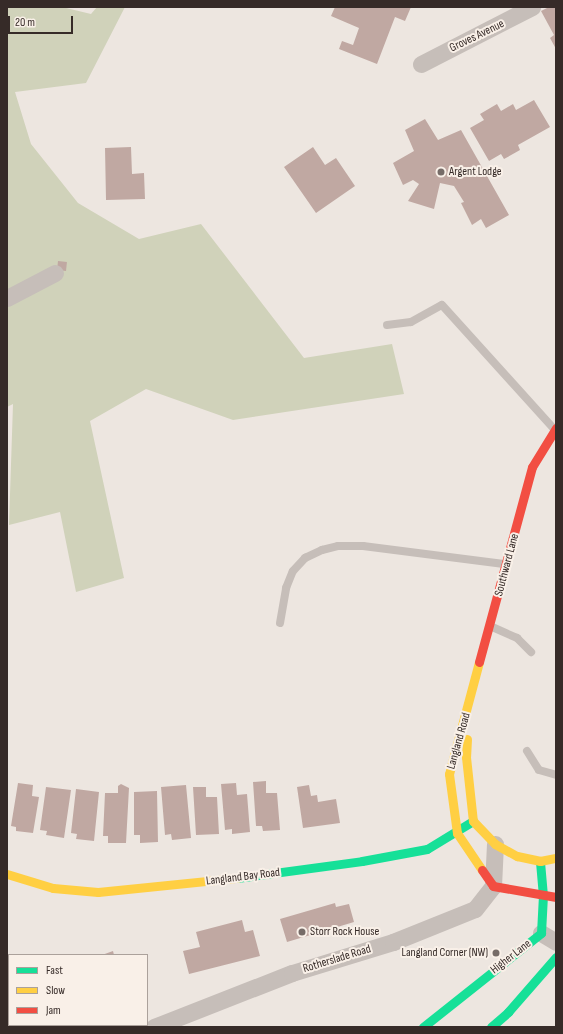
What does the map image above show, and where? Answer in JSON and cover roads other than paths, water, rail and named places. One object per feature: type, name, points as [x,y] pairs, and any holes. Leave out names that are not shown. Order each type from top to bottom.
[{"type":"street","name":"Groves Avenue","points":[[421,64],[532,7]]},
{"type":"street","points":[[7,298],[55,273]]},
{"type":"street","name":"Southward Lane","points":[[469,708],[532,467],[555,429]]},
{"type":"street","name":"Langland Road","points":[[469,708],[466,757],[473,821]]},
{"type":"street","name":"Langland Road","points":[[469,708],[449,774],[458,832],[493,886]]},
{"type":"street","points":[[473,821],[495,844],[517,856],[540,860],[556,858]]},
{"type":"street","name":"Langland Bay Road","points":[[7,874],[54,888],[98,892],[173,886],[362,861],[427,849],[458,832],[473,821]]},
{"type":"street","points":[[495,844],[493,886],[543,896],[556,897]]},
{"type":"street","name":"Higher Lane","points":[[423,1027],[541,933],[543,896],[540,860]]},
{"type":"street","name":"Rotherslade Road","points":[[154,1027],[292,973],[393,942],[475,909],[493,886]]},
{"type":"street","points":[[541,933],[556,942]]},
{"type":"street","points":[[491,1027],[508,1012],[556,957]]},
{"type":"lane","points":[[387,325],[411,322],[442,305],[555,429]]},
{"type":"lane","points":[[280,623],[286,588],[293,570],[305,558],[322,550],[338,546],[363,546],[507,565]]},
{"type":"lane","points":[[490,626],[517,638],[531,652]]},
{"type":"lane","points":[[527,752],[539,770],[556,775]]},
{"type":"place","name":"Argent Lodge","points":[[441,172]]},
{"type":"place","name":"Storr Rock House","points":[[302,932]]},
{"type":"place","name":"Langland Corner (NW)","points":[[496,953]]}]
